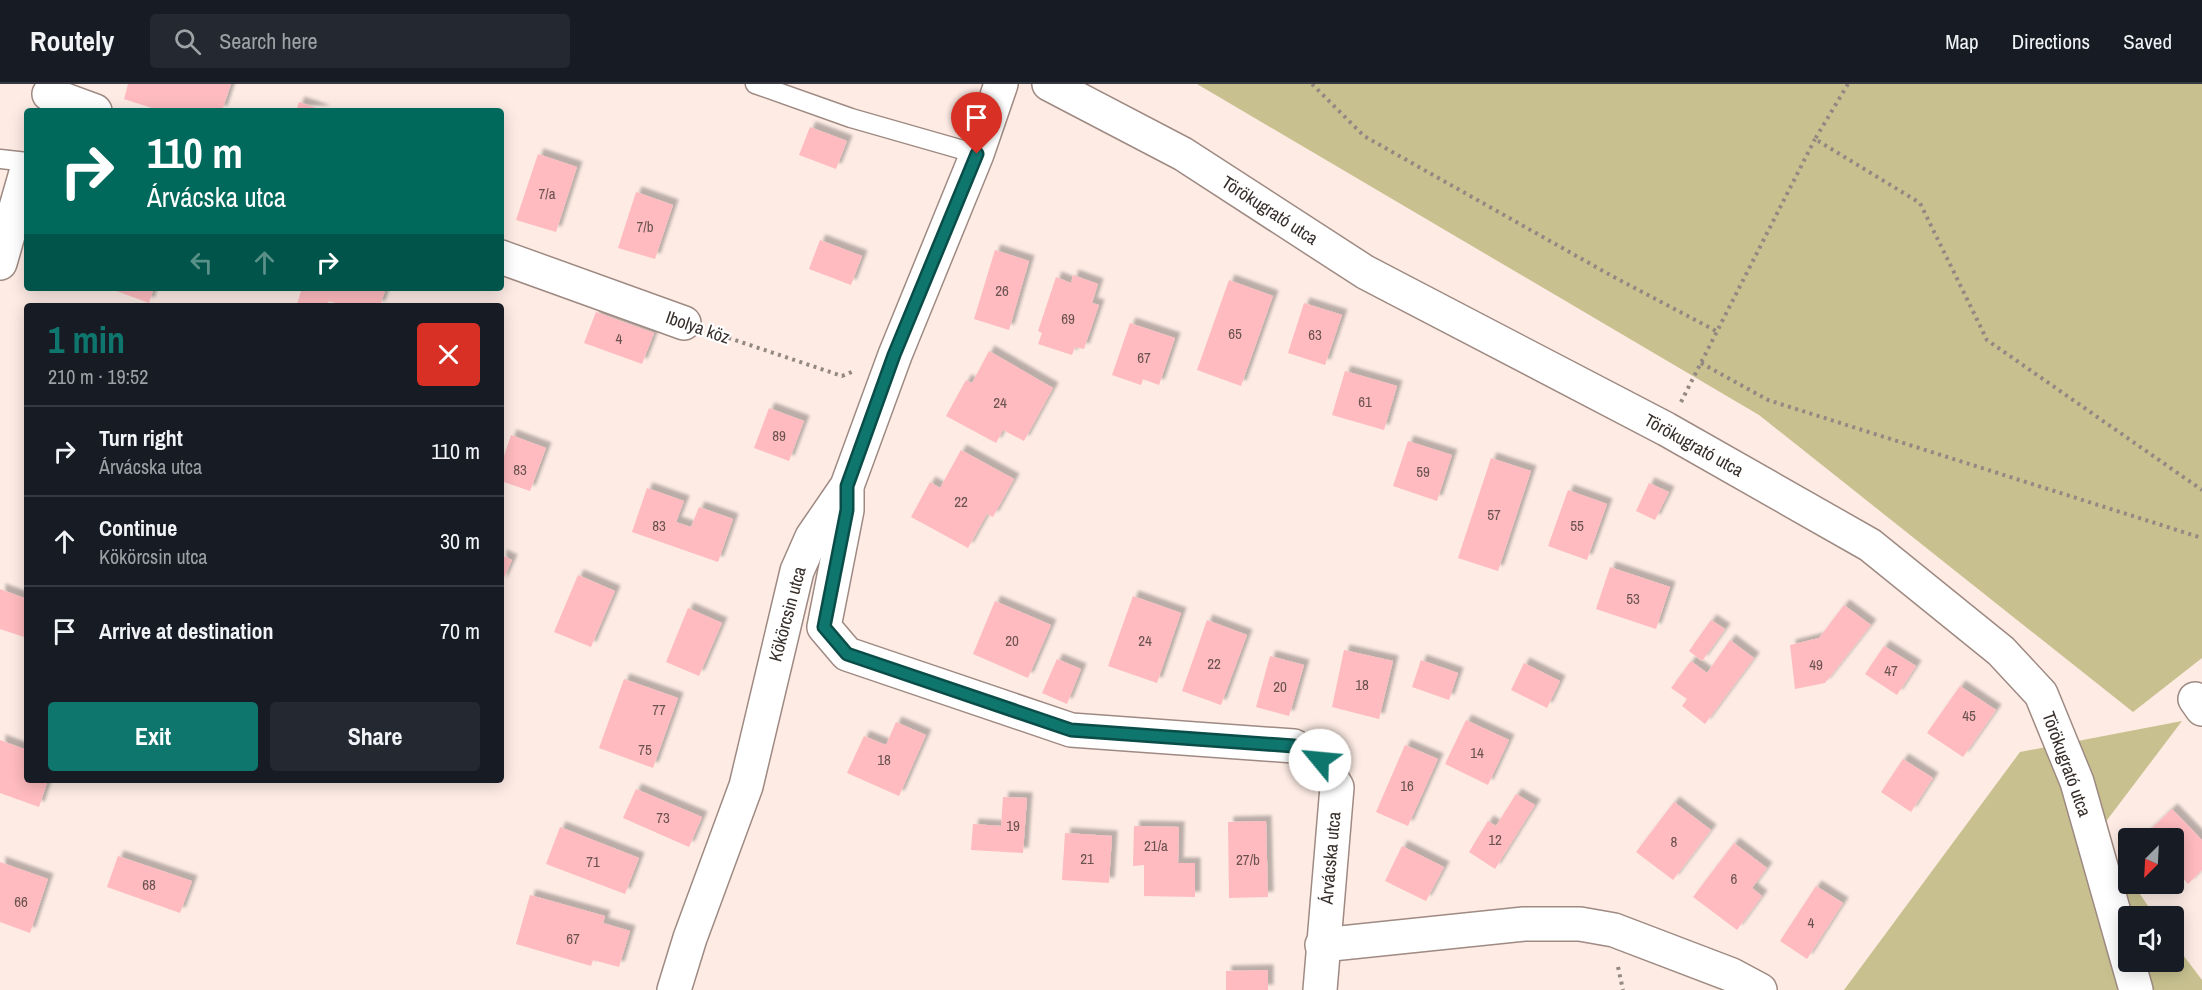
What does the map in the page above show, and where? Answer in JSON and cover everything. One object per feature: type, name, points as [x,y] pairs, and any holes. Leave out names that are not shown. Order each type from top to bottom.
[{"type":"street","name":"Kökörcsin utca","points":[[674,990],[690,938],[746,786],[797,571],[812,537],[847,486],[894,355],[977,154],[1001,84]]},
{"type":"street","name":"Törökugrató utca","points":[[1049,84],[1183,154],[1365,272],[1666,429],[1870,545],[2001,651],[2041,694],[2077,782],[2136,990]]},
{"type":"street","points":[[48,96],[86,108]]},
{"type":"street","points":[[0,263],[24,180]]},
{"type":"street","name":"Ibolya köz","points":[[504,258],[684,323]]},
{"type":"street","name":"Árvácska utca","points":[[847,486],[847,510],[824,627],[847,654],[1071,730],[1294,746],[1320,760],[1336,787],[1320,990]]},
{"type":"street","points":[[1322,945],[1524,924],[1580,924],[1614,930],[1732,975],[1760,990]]},
{"type":"lane","points":[[755,84],[851,118],[977,154]]},
{"type":"lane","points":[[0,159],[24,162]]},
{"type":"path","points":[[1312,84],[1364,136],[1612,276],[1718,332]]},
{"type":"path","points":[[1666,429],[1718,332],[1815,139],[1848,84]]},
{"type":"path","points":[[1815,139],[1920,203],[1987,340],[2202,490]]},
{"type":"path","name":"Ibolya köz","points":[[684,323],[842,376],[894,355]]},
{"type":"path","points":[[1701,363],[1768,400],[2202,538]]},
{"type":"shaded area","points":[[1197,84],[2202,84],[2202,658],[2133,712],[1759,415]]},
{"type":"shaded area","points":[[2182,721],[2098,832],[2118,862],[2118,894],[2140,894],[2148,906],[2118,906],[2118,972],[2184,972],[2184,956],[2202,980],[2202,990],[1844,990],[2020,752]]},
{"type":"building","points":[[128,84],[231,84],[223,108],[152,108],[124,99]]},
{"type":"building","points":[[299,102],[316,108],[297,108]]},
{"type":"building","points":[[810,127],[847,141],[836,169],[799,155]]},
{"type":"building","points":[[538,154],[577,167],[556,232],[516,220]]},
{"type":"building","points":[[636,192],[673,205],[655,259],[618,248]]},
{"type":"building","points":[[820,240],[862,256],[851,285],[809,269]]},
{"type":"building","points":[[995,250],[1029,261],[1009,330],[974,319]]},
{"type":"building","points":[[1073,275],[1098,284],[1092,303],[1099,305],[1084,349],[1075,347],[1072,355],[1038,344],[1042,333],[1038,331],[1056,277],[1071,283]]},
{"type":"building","points":[[1229,280],[1273,296],[1241,386],[1197,370]]},
{"type":"building","points":[[116,291],[153,291],[149,303]]},
{"type":"building","points":[[301,291],[385,291],[381,303],[329,301],[328,303],[297,303]]},
{"type":"building","points":[[1304,303],[1342,315],[1325,365],[1288,353]]},
{"type":"building","points":[[596,312],[654,333],[642,364],[584,343]]},
{"type":"building","points":[[1130,323],[1175,338],[1159,385],[1143,379],[1141,385],[1112,375]]},
{"type":"building","points":[[989,351],[1053,388],[1024,441],[1003,430],[996,443],[946,416],[966,380],[972,383]]},
{"type":"building","points":[[1345,371],[1397,386],[1384,430],[1332,415]]},
{"type":"building","points":[[769,408],[804,421],[789,461],[754,448]]},
{"type":"building","points":[[511,435],[546,448],[530,491],[504,482],[504,456]]},
{"type":"building","points":[[1408,441],[1452,455],[1437,501],[1393,486]]},
{"type":"building","points":[[961,450],[1014,479],[993,517],[987,514],[968,548],[911,517],[930,482],[940,488]]},
{"type":"building","points":[[1491,458],[1531,471],[1498,571],[1458,558]]},
{"type":"building","points":[[1649,483],[1669,492],[1655,520],[1636,511]]},
{"type":"building","points":[[647,488],[684,501],[676,522],[691,527],[699,507],[733,519],[718,562],[632,532]]},
{"type":"building","points":[[1568,490],[1607,504],[1587,560],[1548,546]]},
{"type":"building","points":[[504,556],[512,560],[504,577]]},
{"type":"building","points":[[1610,567],[1670,587],[1656,629],[1596,609]]},
{"type":"building","points":[[578,575],[615,591],[591,647],[554,632]]},
{"type":"building","points":[[0,589],[24,598],[24,637],[0,629]]},
{"type":"building","points":[[1133,596],[1181,613],[1157,683],[1108,666]]},
{"type":"building","points":[[995,601],[1051,625],[1028,678],[973,654]]},
{"type":"building","points":[[1844,605],[1871,625],[1825,683],[1795,689],[1790,645],[1819,638]]},
{"type":"building","points":[[688,608],[722,623],[699,676],[666,662]]},
{"type":"building","points":[[1207,620],[1247,635],[1221,705],[1182,691]]},
{"type":"building","points":[[1711,620],[1725,629],[1702,661],[1689,651]]},
{"type":"building","points":[[1730,640],[1754,658],[1705,724],[1682,706],[1687,699],[1671,688],[1691,661],[1707,673]]},
{"type":"building","points":[[1884,646],[1916,666],[1897,695],[1865,674]]},
{"type":"building","points":[[1344,650],[1393,661],[1379,719],[1332,707]]},
{"type":"building","points":[[1270,656],[1304,665],[1289,716],[1256,707]]},
{"type":"building","points":[[1057,659],[1081,669],[1067,704],[1042,693]]},
{"type":"building","points":[[1421,660],[1458,673],[1449,700],[1412,687]]},
{"type":"building","points":[[1524,663],[1560,681],[1547,708],[1511,690]]},
{"type":"building","points":[[624,679],[678,698],[653,768],[599,748]]},
{"type":"building","points":[[1960,686],[1996,710],[1963,757],[1927,733]]},
{"type":"building","points":[[1466,720],[1509,740],[1488,785],[1445,764]]},
{"type":"building","points":[[896,722],[926,735],[899,796],[847,773],[864,736],[886,745]]},
{"type":"building","points":[[0,740],[24,749],[24,783],[47,783],[39,807],[0,793]]},
{"type":"building","points":[[1405,745],[1438,759],[1408,826],[1376,812]]},
{"type":"building","points":[[1903,759],[1933,778],[1911,812],[1881,792]]},
{"type":"building","points":[[636,789],[702,817],[689,847],[623,818]]},
{"type":"building","points":[[1516,794],[1535,805],[1495,869],[1469,852],[1488,821],[1496,826]]},
{"type":"building","points":[[1003,797],[1027,798],[1023,853],[971,850],[973,824],[1001,826]]},
{"type":"building","points":[[1674,802],[1711,830],[1673,880],[1636,852]]},
{"type":"building","points":[[2172,809],[2202,840],[2202,870],[2188,884],[2184,879],[2184,828],[2152,828]]},
{"type":"building","points":[[1266,821],[1268,897],[1229,898],[1228,822]]},
{"type":"building","points":[[1134,826],[1179,827],[1178,863],[1195,863],[1195,897],[1144,896],[1144,865],[1133,866]]},
{"type":"building","points":[[560,827],[639,858],[625,894],[546,864]]},
{"type":"building","points":[[1065,833],[1112,836],[1109,883],[1062,880]]},
{"type":"building","points":[[1734,843],[1767,868],[1752,888],[1762,896],[1737,930],[1693,897]]},
{"type":"building","points":[[1402,846],[1444,867],[1426,901],[1385,881]]},
{"type":"building","points":[[118,856],[192,881],[180,913],[107,887]]},
{"type":"building","points":[[0,862],[48,879],[30,933],[0,922]]},
{"type":"building","points":[[1816,886],[1843,903],[1807,959],[1780,941]]},
{"type":"building","points":[[530,895],[605,916],[603,923],[630,931],[619,967],[593,960],[591,966],[516,944]]},
{"type":"building","points":[[1268,970],[1268,990],[1226,990],[1226,971]]},
{"type":"route","points":[[977,154],[894,355],[847,486],[847,510],[824,627],[847,654],[1071,730],[1294,746],[1320,760]]}]
